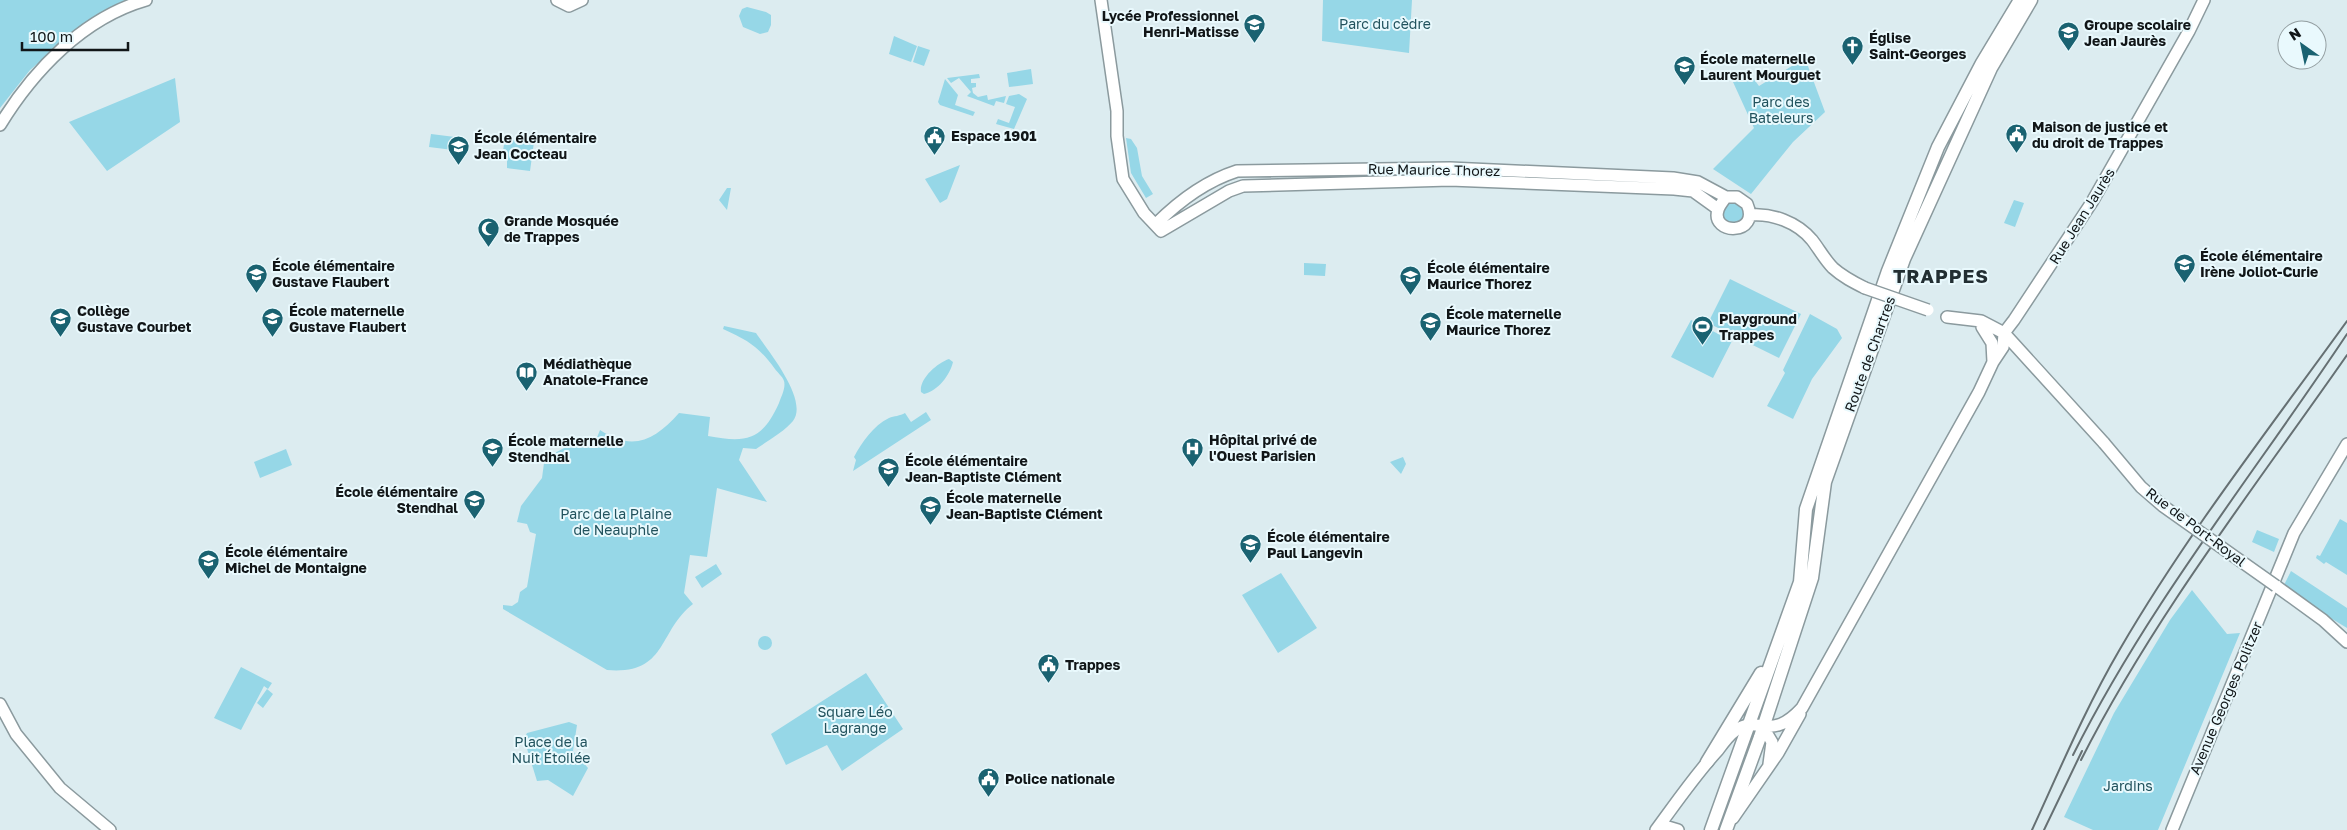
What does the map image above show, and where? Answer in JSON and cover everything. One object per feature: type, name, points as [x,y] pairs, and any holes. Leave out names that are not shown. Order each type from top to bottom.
[{"type":"main road","points":[[0,125],[18,96],[61,50],[109,16],[146,0]]},
{"type":"main road","points":[[558,0],[569,6],[582,0]]},
{"type":"main road","points":[[1101,0],[1117,111],[1117,136],[1123,179],[1144,213],[1156,225]]},
{"type":"main road","name":"Route de Chartres","points":[[1711,830],[1791,612],[1800,582],[1806,509],[1888,271],[1938,147],[1982,63],[2020,0]]},
{"type":"main road","name":"Route de Chartres","points":[[1726,828],[1763,728],[1812,578],[1825,482],[1904,259],[1991,68],[2031,0]]},
{"type":"main road","name":"Rue Jean Jaurès","points":[[1726,828],[1769,766],[1799,717],[1802,708],[1979,392],[1993,362],[2003,347],[2004,333],[2013,323],[2092,202],[2198,14],[2204,0]]},
{"type":"main road","name":"Rue Maurice Thorez","points":[[1156,225],[1180,202],[1219,176],[1237,171],[1450,168],[1673,178],[1698,182],[1726,197]]},
{"type":"main road","name":"Rue Maurice Thorez","points":[[1156,225],[1243,186],[1450,180],[1674,188],[1693,191],[1718,210]]},
{"type":"main road","points":[[1726,197],[1742,200],[1747,204],[1750,214],[1742,227],[1733,229],[1726,227],[1719,221],[1718,210],[1726,197]]},
{"type":"main road","points":[[1750,214],[1766,214],[1781,219],[1810,238],[1831,266],[1845,278],[1865,288],[1947,317]]},
{"type":"main road","name":"Rue de Port-Royal","points":[[1947,317],[1980,321],[2004,333]]},
{"type":"main road","name":"Rue de Port-Royal","points":[[1947,317],[1982,326],[1995,333],[2017,334],[2065,392],[2083,418],[2141,487],[2163,506],[2323,620],[2347,642]]},
{"type":"main road","points":[[1982,326],[1992,343],[1993,362]]},
{"type":"main road","name":"Avenue Georges Politzer","points":[[2172,830],[2294,533],[2347,444]]},
{"type":"main road","points":[[1656,830],[1707,762],[1754,687],[1782,618],[1791,612]]},
{"type":"main road","name":"Rue de Port-Royal","points":[[2323,620],[2347,633]]},
{"type":"main road","points":[[0,704],[16,734],[60,788],[110,830]]},
{"type":"main road","points":[[1707,762],[1734,732],[1750,724],[1763,728],[1783,725],[1802,708]]},
{"type":"main road","points":[[1763,728],[1772,742],[1769,766]]},
{"type":"main road","points":[[1656,830],[1668,827],[1678,830]]},
{"type":"green space","points":[[0,0],[125,0],[70,36],[30,70],[0,108]]},
{"type":"green space","name":"Parc du cèdre","points":[[1323,0],[1412,0],[1409,53],[1322,41]]},
{"type":"green space","points":[[747,7],[771,15],[771,25],[768,32],[760,34],[743,27],[739,16],[742,9]]},
{"type":"green space","points":[[894,36],[917,46],[911,62],[889,54]]},
{"type":"green space","points":[[918,46],[930,50],[924,66],[913,62]]},
{"type":"green space","name":"Parc des Bateleurs","points":[[1805,58],[1825,112],[1793,142],[1751,194],[1713,169],[1754,128],[1733,82],[1753,78],[1759,86]]},
{"type":"green space","points":[[1031,69],[1033,84],[1009,87],[1007,73]]},
{"type":"green space","points":[[979,74],[980,78],[971,79],[971,83],[976,83],[976,87],[972,88],[973,93],[978,97],[987,95],[988,100],[1006,96],[1004,103],[996,101],[994,106],[967,96],[971,92],[959,78],[951,83],[947,78]]},
{"type":"green space","points":[[175,78],[180,122],[107,171],[69,122]]},
{"type":"green space","points":[[945,79],[958,95],[955,105],[975,112],[973,116],[940,105],[938,102]]},
{"type":"green space","points":[[1019,94],[1027,99],[1014,129],[996,124],[998,119],[1009,123],[1015,107],[1006,104],[1009,96]]},
{"type":"green space","points":[[431,134],[463,138],[461,151],[429,147]]},
{"type":"green space","points":[[1126,138],[1131,139],[1137,148],[1142,176],[1153,194],[1146,198],[1131,173]]},
{"type":"green space","points":[[505,139],[534,142],[530,171],[507,168],[507,161],[502,156]]},
{"type":"green space","points":[[960,165],[947,199],[940,203],[925,179]]},
{"type":"green space","points":[[727,188],[731,188],[727,210],[719,200]]},
{"type":"green space","points":[[2014,200],[2024,203],[2015,227],[2004,223]]},
{"type":"green space","points":[[1733,202],[1741,205],[1744,213],[1741,221],[1733,224],[1725,221],[1722,213],[1725,205]]},
{"type":"green space","points":[[1304,263],[1326,264],[1325,276],[1304,275]]},
{"type":"green space","points":[[1730,279],[1801,314],[1779,358],[1708,323]]},
{"type":"green space","points":[[1810,314],[1837,329],[1842,338],[1812,379],[1793,419],[1767,406],[1785,373],[1783,370]]},
{"type":"green space","name":"Playground Trappes","points":[[1691,320],[1732,341],[1713,378],[1671,357]]},
{"type":"green space","name":"Parc de la Plaine de Neauphle","points":[[724,326],[756,333],[785,376],[796,401],[796,412],[790,425],[756,449],[743,448],[739,460],[767,502],[717,488],[707,557],[690,555],[684,593],[693,604],[681,615],[652,659],[641,666],[627,670],[607,670],[503,609],[503,605],[512,606],[518,602],[520,592],[527,587],[536,534],[530,532],[527,524],[517,522],[521,506],[542,478],[544,463],[551,455],[566,447],[585,441],[596,440],[600,430],[612,437],[623,440],[643,440],[661,430],[679,413],[710,417],[708,436],[743,439],[759,432],[773,416],[784,389],[784,381],[758,349],[723,329]]},
{"type":"green space","points":[[949,359],[953,362],[943,382],[934,390],[924,394],[921,392],[923,382],[930,372],[939,364]]},
{"type":"green space","points":[[926,412],[931,420],[853,471],[856,460],[854,457],[864,440],[878,425],[889,418],[905,413],[911,422]]},
{"type":"green space","points":[[286,449],[292,465],[260,478],[254,462]]},
{"type":"green space","points":[[1403,457],[1406,464],[1401,474],[1390,462]]},
{"type":"green space","points":[[2340,519],[2347,523],[2347,575],[2316,558],[2317,555],[2320,556]]},
{"type":"green space","points":[[2257,530],[2279,539],[2274,552],[2252,542]]},
{"type":"green space","points":[[716,564],[722,574],[702,588],[695,577]]},
{"type":"green space","points":[[2291,571],[2347,608],[2347,628],[2319,611],[2284,585]]},
{"type":"green space","points":[[1281,573],[1317,628],[1278,653],[1242,595]]},
{"type":"green space","name":"Jardins","points":[[2192,590],[2227,634],[2240,633],[2158,830],[2093,830],[2064,817],[2114,713],[2170,620]]},
{"type":"green space","points":[[765,636],[770,638],[772,643],[770,648],[765,650],[760,648],[758,643],[760,638]]},
{"type":"green space","points":[[241,667],[272,683],[268,689],[264,686],[241,730],[214,718]]},
{"type":"green space","name":"Square Léo Lagrange","points":[[866,673],[903,729],[842,771],[827,745],[786,765],[771,734]]},
{"type":"green space","points":[[267,689],[273,694],[263,708],[257,703]]},
{"type":"green space","name":"Place de la Nuit Étoilée","points":[[569,722],[577,725],[573,751],[588,768],[573,796],[548,780],[537,781],[524,739],[527,733]]},
{"type":"railway","points":[[2032,830],[2096,693],[2146,606],[2229,482],[2347,321]]},
{"type":"railway","points":[[2073,755],[2102,700],[2168,593],[2347,334]]},
{"type":"railway","points":[[2081,760],[2140,655],[2173,603],[2347,355]]},
{"type":"railway","points":[[2044,830],[2082,751]]},
{"type":"place","name":"Lycée Professionnel Henri-Matisse","points":[[1255,43]]},
{"type":"place","name":"Groupe scolaire Jean Jaurès","points":[[2068,52]]},
{"type":"place","name":"Église Saint-Georges","points":[[1853,65]]},
{"type":"place","name":"École maternelle Laurent Mourguet","points":[[1684,86]]},
{"type":"place","name":"Maison de justice et du droit de Trappes","points":[[2016,154]]},
{"type":"place","name":"Espace 1901","points":[[935,155]]},
{"type":"place","name":"École élémentaire Jean Cocteau","points":[[458,165]]},
{"type":"place","name":"Grande Mosquée de Trappes","points":[[488,248]]},
{"type":"place","name":"École élémentaire Irène Joliot-Curie","points":[[2184,283]]},
{"type":"place","name":"École élémentaire Gustave Flaubert","points":[[256,293]]},
{"type":"place","name":"École élémentaire Maurice Thorez","points":[[1411,295]]},
{"type":"place","name":"Collège Gustave Courbet","points":[[61,338]]},
{"type":"place","name":"École maternelle Gustave Flaubert","points":[[273,338]]},
{"type":"place","name":"École maternelle Maurice Thorez","points":[[1430,341]]},
{"type":"place","name":"Playground Trappes","points":[[1703,346]]},
{"type":"place","name":"Médiathèque Anatole-France","points":[[527,391]]},
{"type":"place","name":"Hôpital privé de l'Ouest Parisien","points":[[1193,467]]},
{"type":"place","name":"École maternelle Stendhal","points":[[492,468]]},
{"type":"place","name":"École élémentaire Jean-Baptiste Clément","points":[[889,488]]},
{"type":"place","name":"École élémentaire Stendhal","points":[[474,519]]},
{"type":"place","name":"École maternelle Jean-Baptiste Clément","points":[[930,525]]},
{"type":"place","name":"École élémentaire Paul Langevin","points":[[1251,564]]},
{"type":"place","name":"École élémentaire Michel de Montaigne","points":[[209,579]]},
{"type":"place","name":"Trappes","points":[[1049,684]]},
{"type":"place","name":"Police nationale","points":[[989,798]]},
{"type":"district","name":"TRAPPES","points":[[1941,276]]}]
